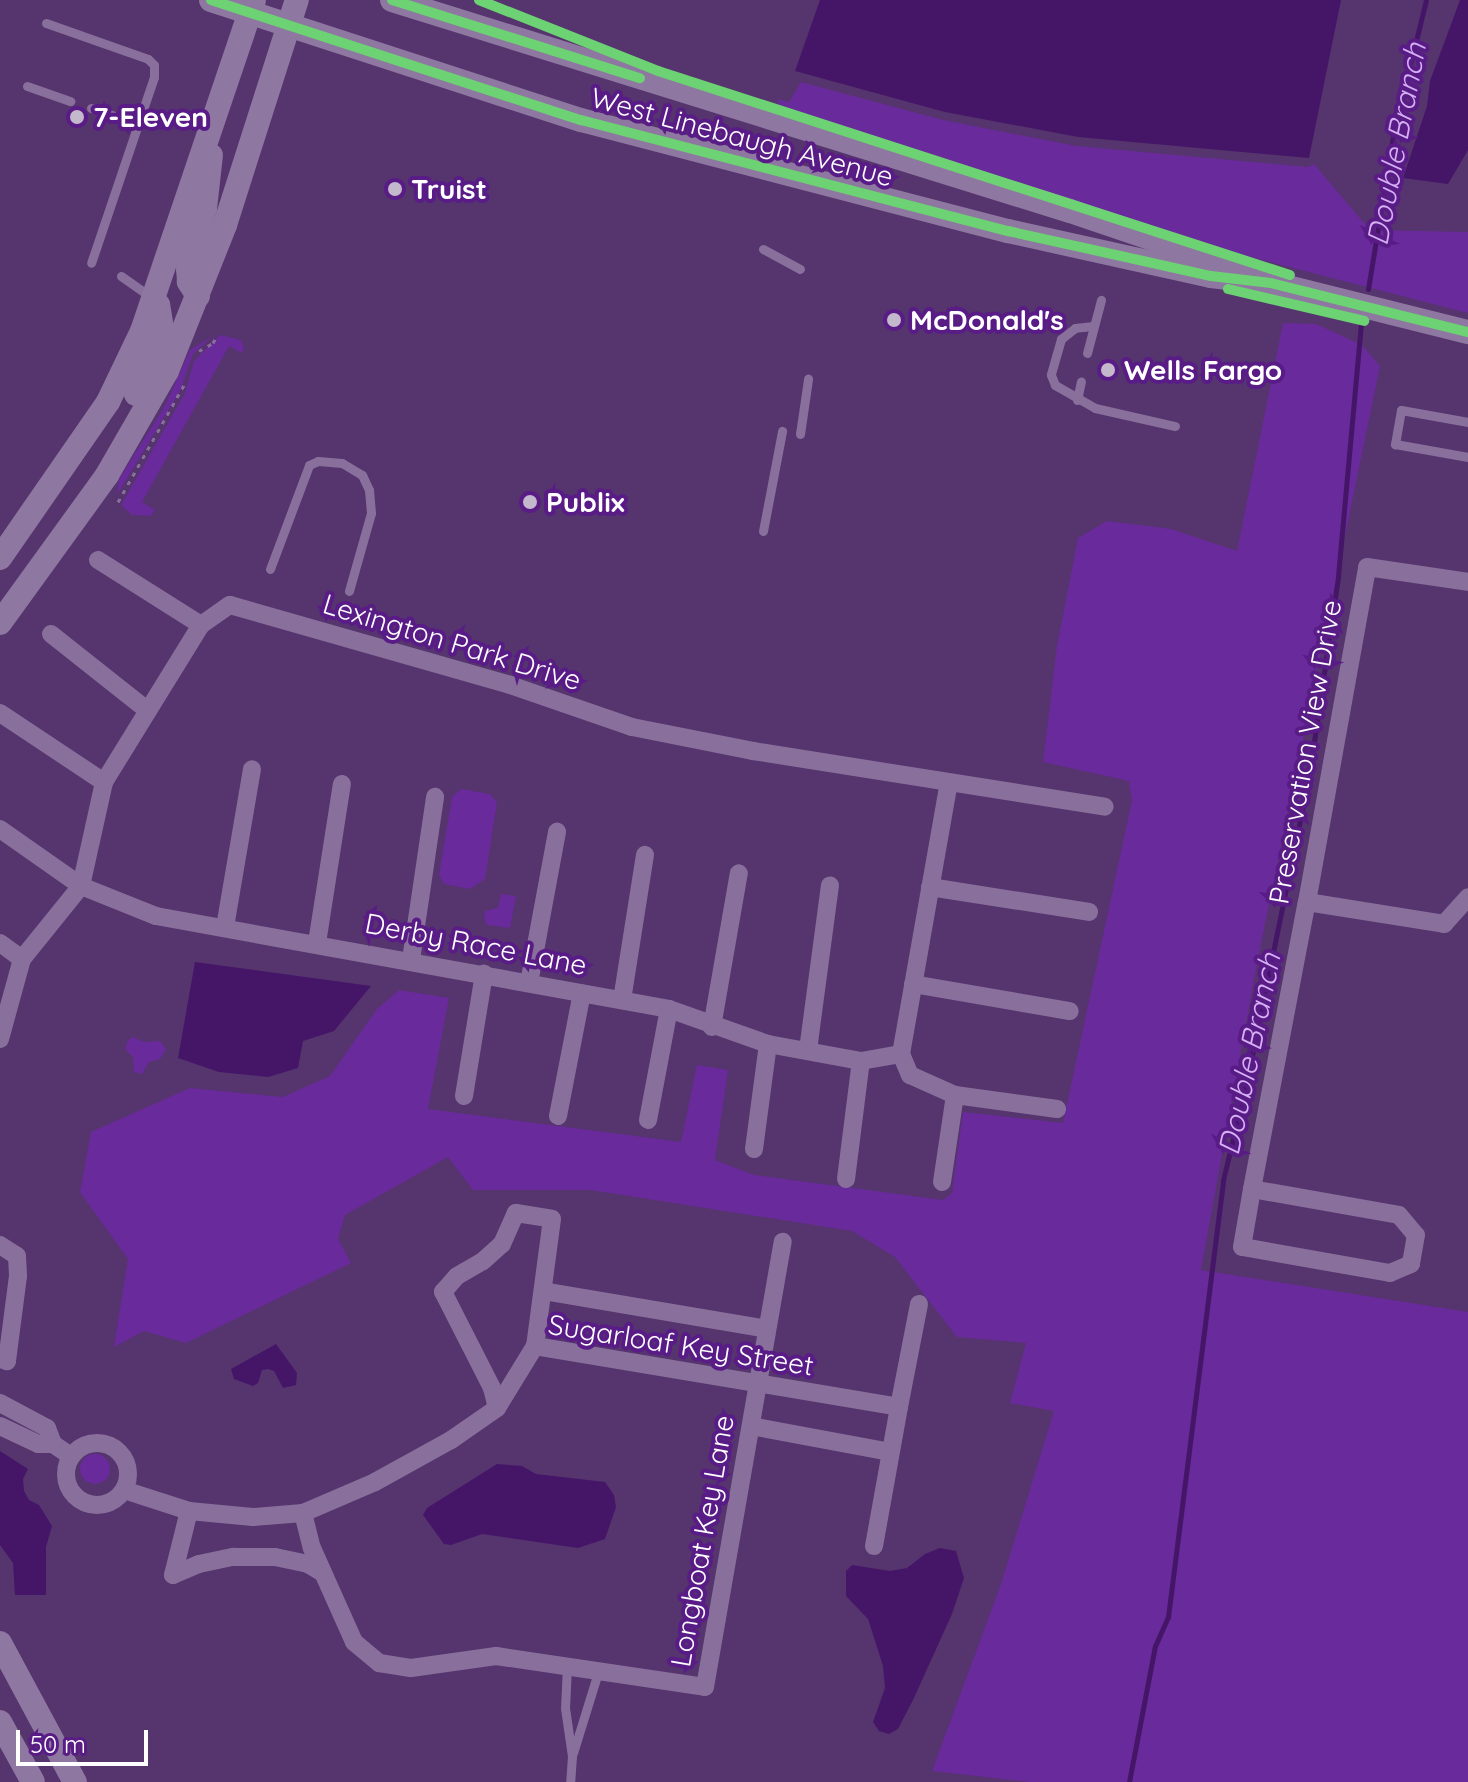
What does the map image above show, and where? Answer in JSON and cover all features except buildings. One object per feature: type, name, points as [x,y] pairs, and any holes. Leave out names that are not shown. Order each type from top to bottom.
[{"type":"main road","name":"West Linebaugh Avenue","points":[[211,0],[252,6],[291,25],[581,120],[1008,231],[1211,276],[1271,283],[1468,332]]},
{"type":"main road","points":[[0,623],[90,500],[167,371],[225,225],[297,0]]},
{"type":"main road","name":"West Linebaugh Avenue","points":[[392,0],[1084,216],[1240,268],[1271,283]]},
{"type":"main road","points":[[0,558],[108,402],[153,299],[252,6]]},
{"type":"main road","points":[[198,296],[189,282],[188,269],[208,196],[211,129]]},
{"type":"main road","points":[[822,181],[833,140]]},
{"type":"main road","points":[[90,500],[95,476],[156,353],[162,329],[153,299]]},
{"type":"main road","points":[[67,463],[66,481],[72,496],[90,500]]},
{"type":"main road","points":[[0,1643],[75,1782]]},
{"type":"main road","points":[[33,1782],[3,1734],[42,1719]]},
{"type":"street","points":[[98,560],[201,625]]},
{"type":"street","name":"Preservation View Drive","points":[[1252,1189],[1399,1215],[1416,1235],[1411,1264],[1390,1273],[1242,1247],[1252,1189],[1307,902],[1367,567],[1468,582]]},
{"type":"street","name":"Lexington Park Drive","points":[[1,1032],[7,989],[22,959],[81,886],[104,782],[201,625],[230,605],[510,685],[632,727],[1105,807]]},
{"type":"street","points":[[51,634],[147,710]]},
{"type":"street","points":[[0,713],[104,782]]},
{"type":"street","points":[[225,927],[252,769]]},
{"type":"street","points":[[949,783],[901,1054],[910,1075],[955,1095],[1057,1109]]},
{"type":"street","points":[[317,943],[342,784]]},
{"type":"street","points":[[411,960],[435,797]]},
{"type":"street","name":"Derby Race Lane","points":[[0,829],[81,886],[156,916],[669,1009],[712,1027],[768,1044],[861,1061]]},
{"type":"street","points":[[529,983],[557,832]]},
{"type":"street","points":[[622,1000],[645,855]]},
{"type":"street","points":[[712,1027],[739,873]]},
{"type":"street","points":[[808,1050],[830,885]]},
{"type":"street","points":[[930,887],[1089,912]]},
{"type":"street","points":[[1307,902],[1444,924],[1468,897]]},
{"type":"street","points":[[0,943],[22,959]]},
{"type":"street","points":[[464,1096],[484,974]]},
{"type":"street","points":[[913,984],[1070,1011]]},
{"type":"street","points":[[558,1116],[582,993]]},
{"type":"street","points":[[648,1120],[669,1009]]},
{"type":"street","points":[[754,1149],[768,1044]]},
{"type":"street","points":[[846,1179],[861,1061],[901,1054]]},
{"type":"street","points":[[942,1182],[955,1095]]},
{"type":"street","points":[[497,1408],[492,1388],[443,1292],[457,1276],[483,1261],[502,1244],[516,1213],[552,1219],[535,1346]]},
{"type":"street","name":"Longboat Key Lane","points":[[303,1513],[323,1573],[354,1642],[379,1663],[411,1668],[496,1656],[705,1687],[783,1242]]},
{"type":"street","points":[[0,1245],[17,1256],[18,1276],[3,1360]]},
{"type":"street","points":[[543,1291],[767,1329]]},
{"type":"street","points":[[874,1546],[919,1304]]},
{"type":"street","name":"Sugarloaf Key Street","points":[[124,1490],[189,1511],[253,1517],[303,1513],[375,1482],[451,1440],[497,1408],[535,1346],[899,1407]]},
{"type":"street","points":[[0,1403],[47,1428],[53,1444]]},
{"type":"street","points":[[0,1426],[38,1444],[53,1444],[71,1456]]},
{"type":"street","points":[[751,1426],[890,1452]]},
{"type":"street","points":[[92,1443],[117,1449],[128,1467],[124,1490],[110,1502],[101,1505],[81,1501],[73,1493],[66,1476],[71,1456],[92,1443]]},
{"type":"street","points":[[189,1511],[173,1575],[199,1564],[233,1557],[275,1557],[308,1564],[323,1573]]},
{"type":"lane","points":[[46,23],[148,59],[154,65],[154,77],[91,263]]},
{"type":"lane","points":[[27,86],[70,101]]},
{"type":"lane","points":[[91,108],[138,124]]},
{"type":"lane","points":[[763,249],[800,269]]},
{"type":"lane","points":[[121,276],[153,299]]},
{"type":"lane","points":[[1087,353],[1101,300]]},
{"type":"lane","points":[[1093,326],[1068,332],[1056,350],[1051,375],[1055,385],[1095,408],[1175,426]]},
{"type":"lane","points":[[800,434],[808,379]]},
{"type":"lane","points":[[1077,400],[1081,381]]},
{"type":"lane","points":[[1468,422],[1401,410],[1395,444],[1468,457]]},
{"type":"lane","points":[[763,531],[782,431]]},
{"type":"lane","points":[[270,569],[309,465],[318,461],[342,463],[362,475],[369,490],[371,513],[349,591]]},
{"type":"lane","points":[[567,1666],[565,1708],[572,1756]]},
{"type":"lane","points":[[570,1782],[572,1756],[598,1671]]},
{"type":"shaded area","points":[[820,0],[1341,0],[1309,158],[1078,137],[945,112],[795,71]]},
{"type":"shaded area","points":[[1460,0],[1468,0],[1468,150],[1448,184],[1403,178],[1427,106],[1430,81]]},
{"type":"shaded area","points":[[801,82],[943,120],[1076,146],[1308,167],[1314,164],[1370,230],[1468,232],[1468,313],[1200,244],[779,107],[778,99],[789,102]]},
{"type":"shaded area","points":[[1283,323],[1316,324],[1362,345],[1380,366],[1257,963],[1201,1270],[1468,1312],[1468,1782],[1029,1782],[932,1771],[1001,1584],[1054,1411],[1010,1403],[1026,1343],[957,1337],[895,1257],[852,1231],[591,1190],[473,1190],[448,1157],[345,1215],[338,1239],[351,1263],[186,1343],[144,1331],[114,1347],[128,1259],[80,1192],[91,1132],[190,1088],[283,1097],[330,1076],[377,1009],[399,990],[449,998],[428,1109],[681,1142],[697,1065],[728,1070],[715,1160],[754,1175],[943,1200],[952,1193],[963,1112],[1063,1123],[1132,800],[1129,781],[1043,762],[1057,646],[1078,538],[1107,521],[1171,529],[1237,551]]},
{"type":"shaded area","points":[[214,335],[193,354],[181,389],[117,495],[119,479],[165,406],[190,350]]},
{"type":"shaded area","points":[[220,335],[241,340],[242,353],[229,346],[142,502],[155,510],[151,516],[132,515],[121,505],[185,393],[194,361]]},
{"type":"shaded area","points":[[461,789],[490,794],[497,803],[485,879],[470,889],[444,884],[439,875],[452,797]]},
{"type":"shaded area","points":[[501,894],[516,896],[510,928],[487,925],[484,919],[485,911],[498,908]]},
{"type":"shaded area","points":[[195,962],[371,986],[334,1031],[303,1041],[298,1068],[268,1077],[219,1072],[178,1058]]},
{"type":"shaded area","points":[[133,1037],[144,1042],[160,1041],[166,1049],[160,1059],[149,1062],[142,1074],[134,1072],[133,1057],[125,1049],[128,1040]]},
{"type":"shaded area","points":[[276,1344],[297,1373],[296,1385],[283,1388],[274,1371],[268,1369],[262,1370],[258,1383],[253,1386],[234,1379],[231,1369]]},
{"type":"shaded area","points":[[0,1451],[28,1469],[23,1479],[24,1491],[29,1500],[39,1505],[52,1526],[46,1547],[46,1595],[15,1595],[13,1563],[0,1545]]},
{"type":"shaded area","points":[[95,1454],[106,1458],[110,1469],[106,1480],[95,1484],[84,1480],[80,1469],[84,1458]]},
{"type":"shaded area","points":[[497,1464],[522,1466],[536,1474],[605,1482],[614,1495],[616,1507],[605,1539],[578,1548],[482,1534],[451,1545],[444,1544],[423,1515],[427,1508]]},
{"type":"shaded area","points":[[940,1548],[956,1551],[964,1578],[952,1614],[898,1729],[889,1734],[879,1731],[873,1722],[885,1688],[883,1666],[868,1619],[846,1596],[846,1571],[852,1565],[890,1571],[907,1568],[925,1554]]},
{"type":"waterway","name":"Double Branch","points":[[1368,289],[1394,131],[1426,0]]},
{"type":"waterway","name":"Double Branch","points":[[1129,1782],[1155,1646],[1168,1617],[1223,1180],[1245,1090],[1309,776],[1338,576],[1361,324]]},
{"type":"cycle path","points":[[211,0],[581,120],[1008,231],[1211,276],[1271,283],[1468,332]]},
{"type":"cycle path","points":[[392,0],[640,78]]},
{"type":"cycle path","points":[[479,0],[658,71],[1290,275]]},
{"type":"cycle path","points":[[1228,289],[1364,321]]},
{"type":"place","name":"7-Eleven","points":[[77,117]]},
{"type":"place","name":"Truist","points":[[395,189]]},
{"type":"place","name":"McDonald's","points":[[894,320]]},
{"type":"place","name":"Wells Fargo","points":[[1108,370]]},
{"type":"place","name":"Publix","points":[[530,502]]}]
